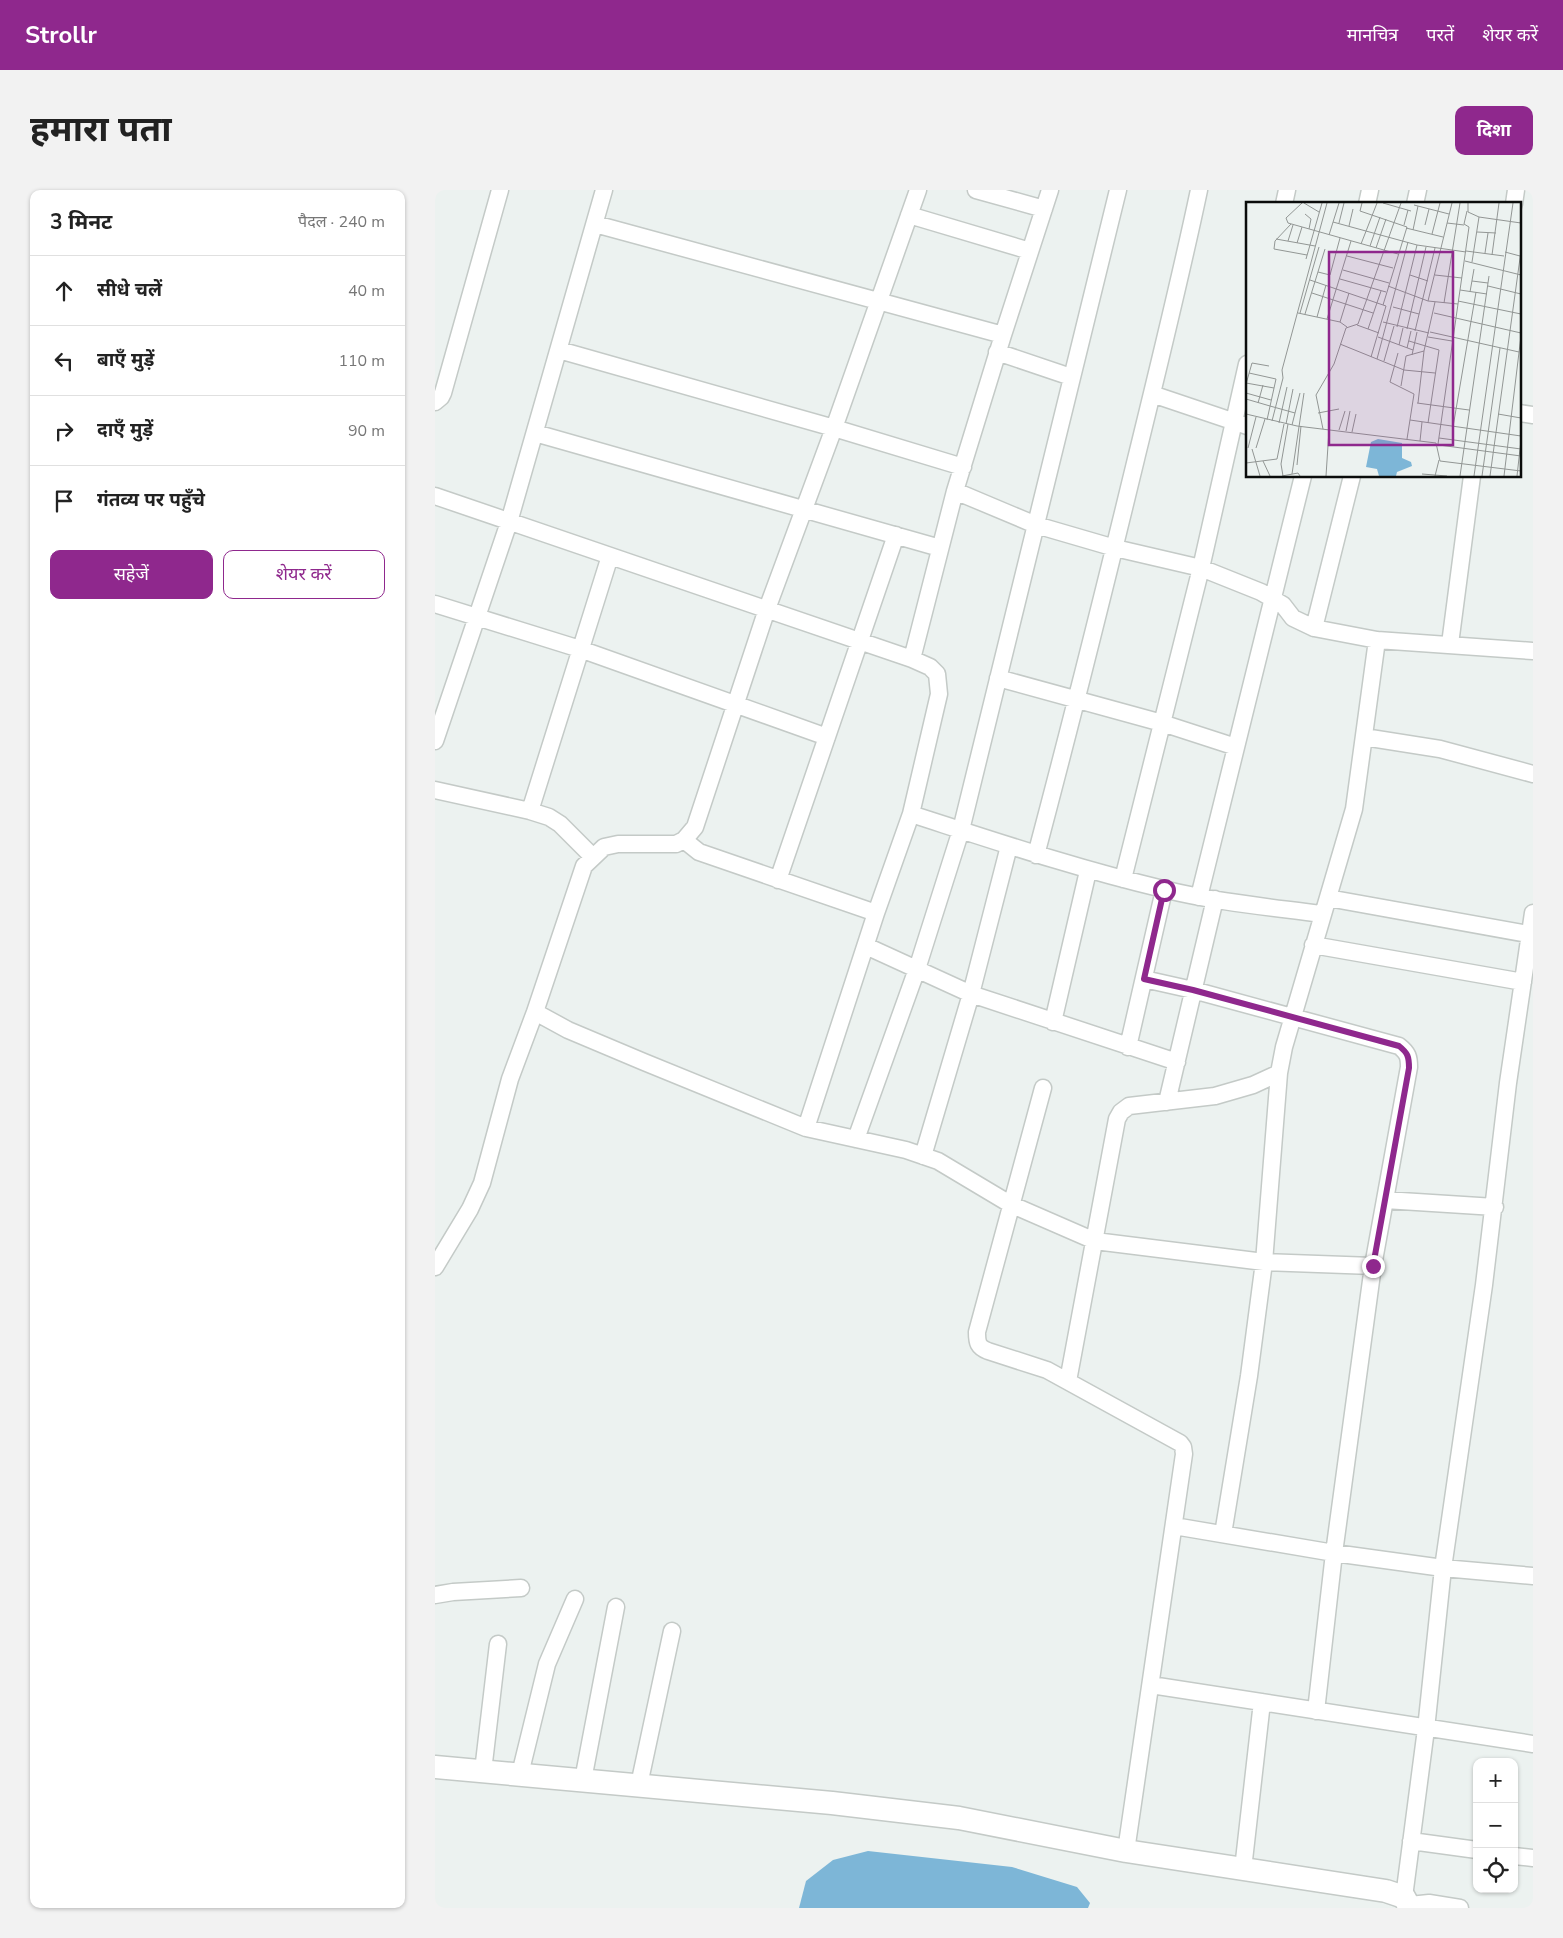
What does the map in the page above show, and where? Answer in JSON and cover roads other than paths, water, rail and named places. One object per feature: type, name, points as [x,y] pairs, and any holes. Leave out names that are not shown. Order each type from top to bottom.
[{"type":"street","points":[[435,402],[443,393],[500,190]]},
{"type":"street","points":[[435,741],[509,522],[604,190]]},
{"type":"street","points":[[435,1267],[470,1210],[481,1183],[510,1079],[535,1012],[584,866],[592,856],[605,847],[618,844],[676,844],[684,840],[695,827],[767,609],[834,428],[918,190]]},
{"type":"street","points":[[976,190],[1044,209]]},
{"type":"street","points":[[912,659],[955,491],[997,352],[1050,190]]},
{"type":"street","points":[[856,1139],[917,969],[961,830],[1118,190]]},
{"type":"street","points":[[1036,855],[1115,548],[1180,278],[1199,190]]},
{"type":"street","points":[[909,215],[1030,251]]},
{"type":"street","points":[[595,224],[1003,335]]},
{"type":"street","points":[[559,350],[834,428],[963,467]]},
{"type":"street","points":[[997,352],[1071,377]]},
{"type":"street","points":[[1123,879],[1201,568],[1240,424],[1246,373]]},
{"type":"street","points":[[1152,394],[1240,424]]},
{"type":"street","points":[[535,433],[941,548]]},
{"type":"street","points":[[1167,1102],[1193,990],[1207,898],[1236,746],[1303,478]]},
{"type":"street","points":[[1314,628],[1352,478]]},
{"type":"street","points":[[1450,644],[1472,478]]},
{"type":"street","points":[[955,491],[1036,524],[1115,548],[1201,568],[1273,598],[1283,605],[1293,618],[1314,628],[1377,640],[1533,651]]},
{"type":"street","points":[[435,496],[912,659],[930,667],[937,674],[939,694],[911,814],[876,913],[806,1128]]},
{"type":"street","points":[[778,880],[896,535]]},
{"type":"street","points":[[530,811],[610,556]]},
{"type":"street","points":[[435,604],[581,649],[827,737]]},
{"type":"street","points":[[1223,1534],[1249,1376],[1264,1262],[1279,1073],[1283,1048],[1294,1017],[1321,914],[1328,898],[1354,809],[1377,640]]},
{"type":"street","points":[[998,678],[1162,723],[1236,746]]},
{"type":"street","points":[[1364,737],[1439,749],[1533,774]]},
{"type":"street","points":[[435,790],[549,817],[559,824],[592,856]]},
{"type":"street","points":[[911,814],[1088,871],[1164,890],[1321,914]]},
{"type":"street","points":[[684,840],[699,852],[876,913]]},
{"type":"street","points":[[923,1156],[971,994],[1009,846]]},
{"type":"street","points":[[1053,1022],[1088,871]]},
{"type":"street","points":[[1128,1047],[1164,890]]},
{"type":"street","points":[[1328,898],[1532,935]]},
{"type":"street","points":[[1408,1903],[1411,1841],[1426,1729],[1443,1568],[1495,1207],[1508,1084],[1532,935],[1533,913]]},
{"type":"street","points":[[1313,945],[1523,982]]},
{"type":"street","points":[[866,946],[971,994],[1177,1062]]},
{"type":"street","points":[[1144,979],[1193,990],[1399,1046],[1406,1052],[1409,1058],[1409,1068],[1373,1266],[1334,1553],[1316,1710]]},
{"type":"street","points":[[535,1012],[569,1030],[806,1128],[906,1150],[938,1161],[1010,1204],[1095,1241],[1264,1262],[1373,1266]]},
{"type":"street","points":[[1069,1381],[1117,1119],[1121,1112],[1129,1106],[1229,1093],[1279,1073]]},
{"type":"street","points":[[1043,1088],[1010,1204],[977,1332],[977,1342],[981,1348],[988,1351],[1047,1370],[1069,1381],[1180,1442],[1184,1454],[1126,1851]]},
{"type":"street","points":[[1385,1200],[1495,1207]]},
{"type":"street","points":[[1174,1526],[1334,1553],[1443,1568],[1533,1576]]},
{"type":"street","points":[[435,1595],[453,1592],[521,1588]]},
{"type":"street","points":[[520,1774],[547,1664],[575,1599]]},
{"type":"street","points":[[583,1780],[616,1607]]},
{"type":"street","points":[[639,1785],[672,1631]]},
{"type":"street","points":[[483,1771],[498,1644]]},
{"type":"street","points":[[1151,1685],[1426,1729],[1533,1744]]},
{"type":"street","points":[[1243,1869],[1262,1702]]},
{"type":"street","points":[[435,1767],[831,1803],[959,1818],[1126,1851],[1386,1891],[1408,1903],[1429,1903],[1460,1908]]},
{"type":"street","points":[[1411,1841],[1473,1849]]},
{"type":"street","points":[[1518,1856],[1533,1858]]},
{"type":"water","points":[[868,1851],[1012,1867],[1077,1887],[1090,1903],[1088,1908],[799,1908],[806,1881],[833,1860]]}]
